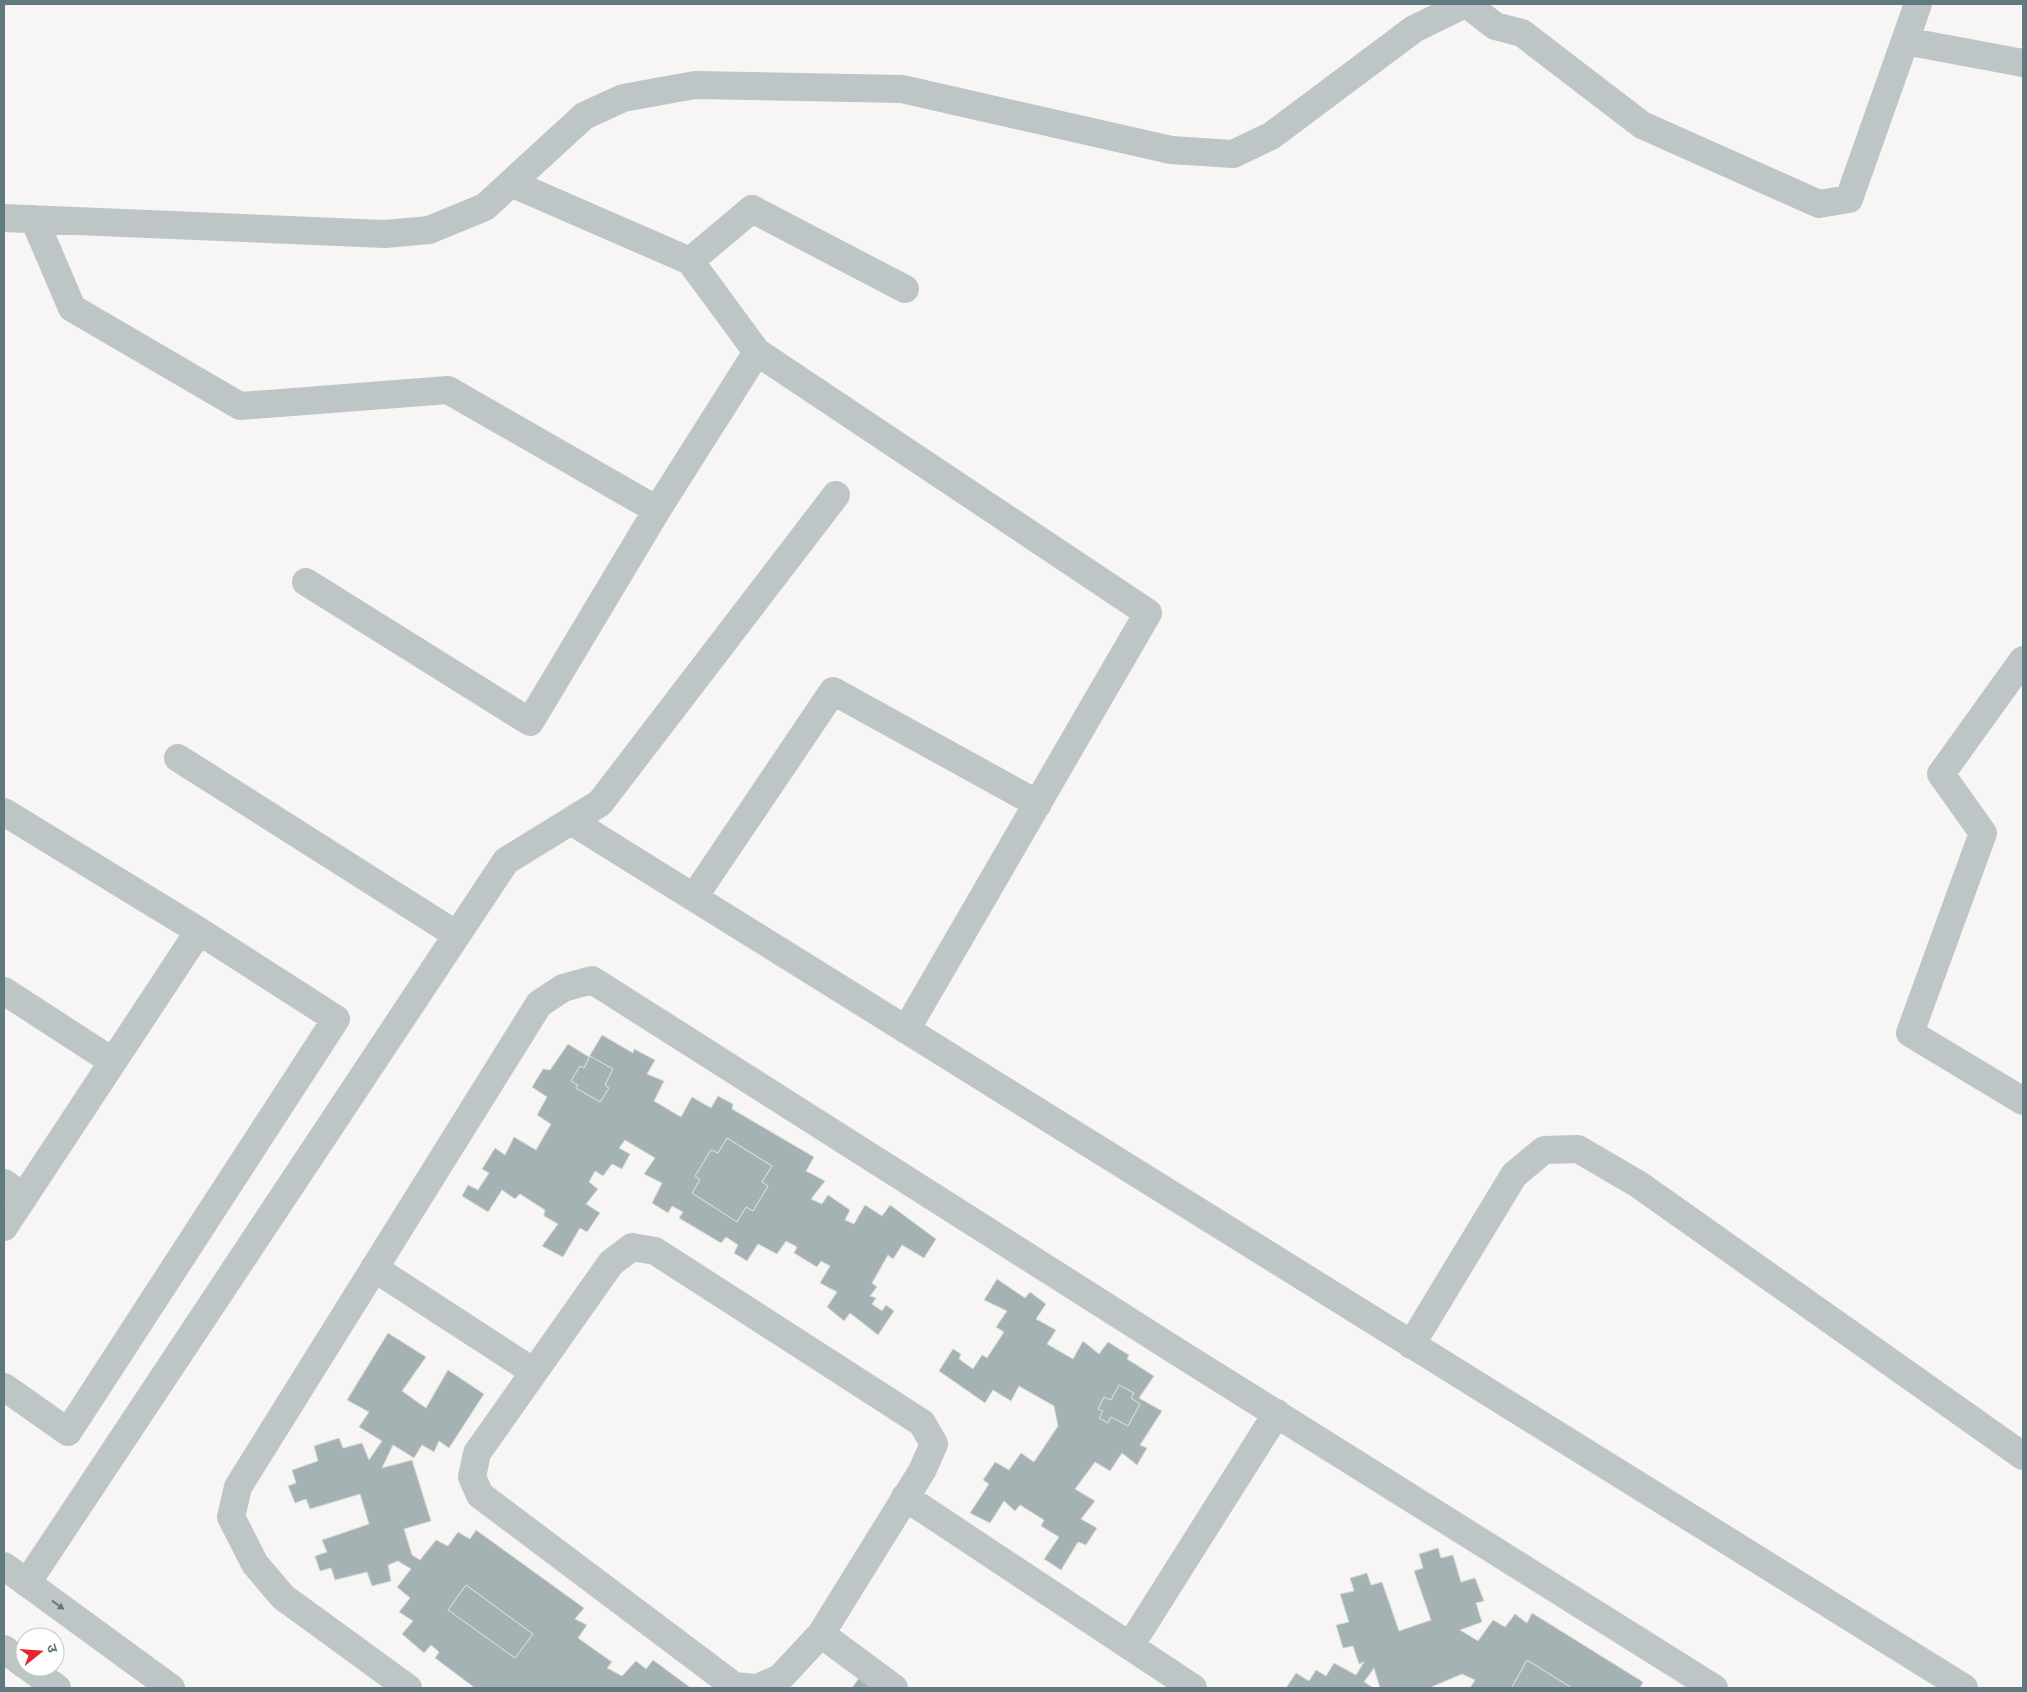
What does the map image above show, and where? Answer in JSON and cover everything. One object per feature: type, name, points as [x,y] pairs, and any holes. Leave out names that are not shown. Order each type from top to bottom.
[{"type":"street","points":[[4,218],[386,234],[429,230],[485,207],[584,116],[623,98],[695,86],[902,89],[1171,150],[1233,154],[1271,136],[1414,29],[1466,4],[1495,26],[1522,34],[1642,125],[1819,204],[1849,199],[1918,4]]},
{"type":"street","points":[[1905,41],[2023,63]]},
{"type":"street","points":[[511,183],[690,261],[757,352],[1148,613],[906,1030]]},
{"type":"street","points":[[690,261],[752,210],[905,289]]},
{"type":"street","points":[[34,219],[72,308],[240,406],[448,390],[657,510]]},
{"type":"street","points":[[306,582],[530,722],[657,510],[757,352]]},
{"type":"street","points":[[27,1583],[506,861],[600,803],[836,495]]},
{"type":"street","points":[[2023,660],[1941,774],[1983,832],[1910,1033],[2023,1101]]},
{"type":"street","points":[[694,898],[833,691],[1038,804]]},
{"type":"street","points":[[178,758],[457,935]]},
{"type":"street","points":[[4,812],[336,1018],[68,1432],[4,1387]]},
{"type":"street","points":[[571,821],[1964,1688]]},
{"type":"street","points":[[4,1227],[14,1190],[112,1061],[199,932]]},
{"type":"street","points":[[408,1688],[283,1597],[255,1564],[231,1517],[238,1487],[539,1004],[563,988],[592,980],[1714,1688]]},
{"type":"street","points":[[4,991],[112,1061]]},
{"type":"street","points":[[1411,1345],[1514,1175],[1544,1150],[1578,1149],[1638,1184],[2023,1456]]},
{"type":"street","points":[[632,1247],[655,1251],[922,1423],[934,1444],[922,1471],[821,1634],[780,1678],[757,1688],[734,1686],[480,1495],[472,1476],[477,1453],[534,1372],[611,1263],[632,1247]]},
{"type":"street","points":[[374,1268],[534,1372]]},
{"type":"street","points":[[1130,1646],[1277,1413]]},
{"type":"street","points":[[905,1497],[1193,1688]]},
{"type":"street","points":[[4,1566],[171,1688]]},
{"type":"street","points":[[821,1634],[894,1688]]},
{"type":"street","points":[[4,1649],[15,1658]]},
{"type":"street","points":[[41,1677],[56,1688]]},
{"type":"building","points":[[602,1035],[633,1053],[634,1049],[655,1060],[647,1074],[664,1081],[654,1101],[681,1117],[692,1097],[711,1108],[718,1096],[733,1104],[732,1109],[814,1157],[806,1171],[825,1181],[811,1199],[822,1204],[828,1195],[850,1210],[845,1220],[854,1224],[865,1205],[882,1216],[890,1205],[936,1239],[924,1258],[902,1245],[893,1259],[888,1255],[872,1283],[877,1287],[870,1296],[876,1298],[872,1304],[882,1311],[886,1305],[894,1311],[878,1335],[850,1313],[844,1321],[827,1307],[837,1292],[820,1283],[830,1266],[821,1261],[817,1267],[794,1253],[797,1247],[786,1241],[777,1254],[758,1244],[747,1261],[734,1253],[738,1245],[726,1237],[721,1243],[679,1218],[683,1212],[672,1206],[668,1213],[652,1203],[662,1183],[644,1174],[655,1158],[625,1140],[619,1148],[630,1154],[622,1169],[612,1164],[603,1176],[595,1171],[589,1182],[598,1189],[586,1204],[600,1213],[587,1232],[580,1228],[563,1257],[542,1246],[558,1224],[544,1216],[545,1210],[520,1194],[515,1199],[502,1190],[488,1212],[462,1196],[468,1185],[478,1190],[489,1173],[482,1169],[495,1148],[505,1155],[514,1137],[536,1150],[551,1124],[537,1115],[547,1097],[532,1087],[543,1069],[550,1070],[568,1044],[589,1057]],"holes":[[[590,1056],[613,1069],[605,1085],[609,1088],[600,1102],[576,1088],[578,1085],[571,1081],[580,1066],[584,1068]],[[727,1138],[772,1166],[762,1182],[768,1186],[753,1211],[746,1207],[737,1222],[692,1193],[700,1180],[695,1176],[711,1150],[718,1153]]]},
{"type":"building","points":[[590,1056],[613,1069],[605,1085],[609,1088],[600,1102],[576,1088],[578,1085],[571,1081],[580,1066],[584,1068]]},
{"type":"building","points":[[727,1138],[772,1166],[762,1182],[768,1186],[753,1211],[746,1207],[737,1222],[692,1193],[700,1180],[695,1176],[711,1150],[718,1153]]},
{"type":"building","points":[[997,1279],[1025,1298],[1030,1292],[1046,1304],[1036,1319],[1056,1330],[1047,1344],[1073,1359],[1083,1341],[1099,1354],[1108,1342],[1129,1355],[1127,1359],[1154,1376],[1139,1398],[1162,1411],[1140,1445],[1147,1448],[1137,1465],[1122,1453],[1110,1471],[1095,1462],[1075,1489],[1095,1501],[1081,1519],[1097,1528],[1086,1545],[1078,1542],[1061,1570],[1044,1559],[1059,1537],[1041,1526],[1044,1520],[1020,1505],[1015,1511],[1004,1501],[990,1523],[970,1513],[989,1484],[983,1480],[995,1462],[1009,1470],[1021,1453],[1034,1462],[1058,1426],[1054,1406],[1019,1386],[1011,1401],[993,1390],[985,1403],[939,1371],[953,1349],[961,1354],[959,1359],[973,1369],[982,1355],[987,1358],[1004,1332],[996,1327],[1007,1311],[984,1300]],"holes":[[[1119,1385],[1134,1393],[1131,1398],[1140,1404],[1128,1426],[1111,1417],[1108,1423],[1099,1418],[1103,1411],[1098,1409],[1104,1397],[1111,1400]]]},
{"type":"building","points":[[388,1333],[426,1357],[402,1391],[426,1408],[448,1370],[484,1394],[449,1448],[439,1441],[434,1452],[422,1445],[414,1458],[393,1445],[382,1468],[412,1460],[431,1521],[404,1529],[412,1555],[420,1560],[436,1540],[448,1546],[458,1532],[470,1539],[476,1530],[584,1608],[575,1619],[587,1625],[578,1638],[612,1662],[607,1668],[622,1676],[636,1661],[646,1669],[653,1660],[691,1688],[475,1688],[435,1658],[439,1652],[431,1645],[424,1653],[402,1634],[413,1621],[399,1612],[410,1598],[397,1587],[411,1569],[398,1561],[388,1565],[391,1581],[372,1586],[367,1572],[335,1580],[331,1568],[320,1571],[315,1556],[327,1552],[322,1540],[369,1524],[360,1494],[310,1509],[306,1499],[295,1503],[288,1486],[296,1483],[292,1470],[318,1461],[314,1446],[339,1438],[343,1448],[362,1443],[369,1460],[382,1441],[359,1427],[369,1412],[347,1400]],"holes":[[[466,1585],[533,1634],[515,1658],[448,1610]]]},
{"type":"building","points":[[1119,1385],[1134,1393],[1131,1398],[1140,1404],[1128,1426],[1111,1417],[1108,1423],[1099,1418],[1103,1411],[1098,1409],[1104,1397],[1111,1400]]},
{"type":"building","points":[[1438,1548],[1441,1558],[1453,1555],[1461,1582],[1475,1578],[1484,1601],[1476,1603],[1482,1622],[1460,1630],[1478,1641],[1493,1620],[1505,1627],[1515,1614],[1527,1623],[1532,1613],[1643,1682],[1640,1688],[1572,1688],[1527,1660],[1512,1687],[1515,1688],[1470,1688],[1475,1680],[1462,1674],[1429,1688],[1380,1688],[1374,1668],[1364,1682],[1374,1688],[1286,1688],[1296,1673],[1309,1681],[1316,1670],[1326,1676],[1334,1663],[1356,1675],[1364,1662],[1359,1664],[1353,1646],[1343,1648],[1336,1625],[1349,1622],[1340,1594],[1354,1591],[1350,1578],[1367,1573],[1371,1585],[1382,1582],[1399,1631],[1431,1620],[1414,1571],[1423,1568],[1419,1554]]},
{"type":"building","points":[[466,1585],[533,1634],[515,1658],[448,1610]]},
{"type":"building","points":[[1527,1660],[1572,1688],[1512,1687]]},
{"type":"building","points":[[859,1678],[877,1688],[852,1688]]}]
